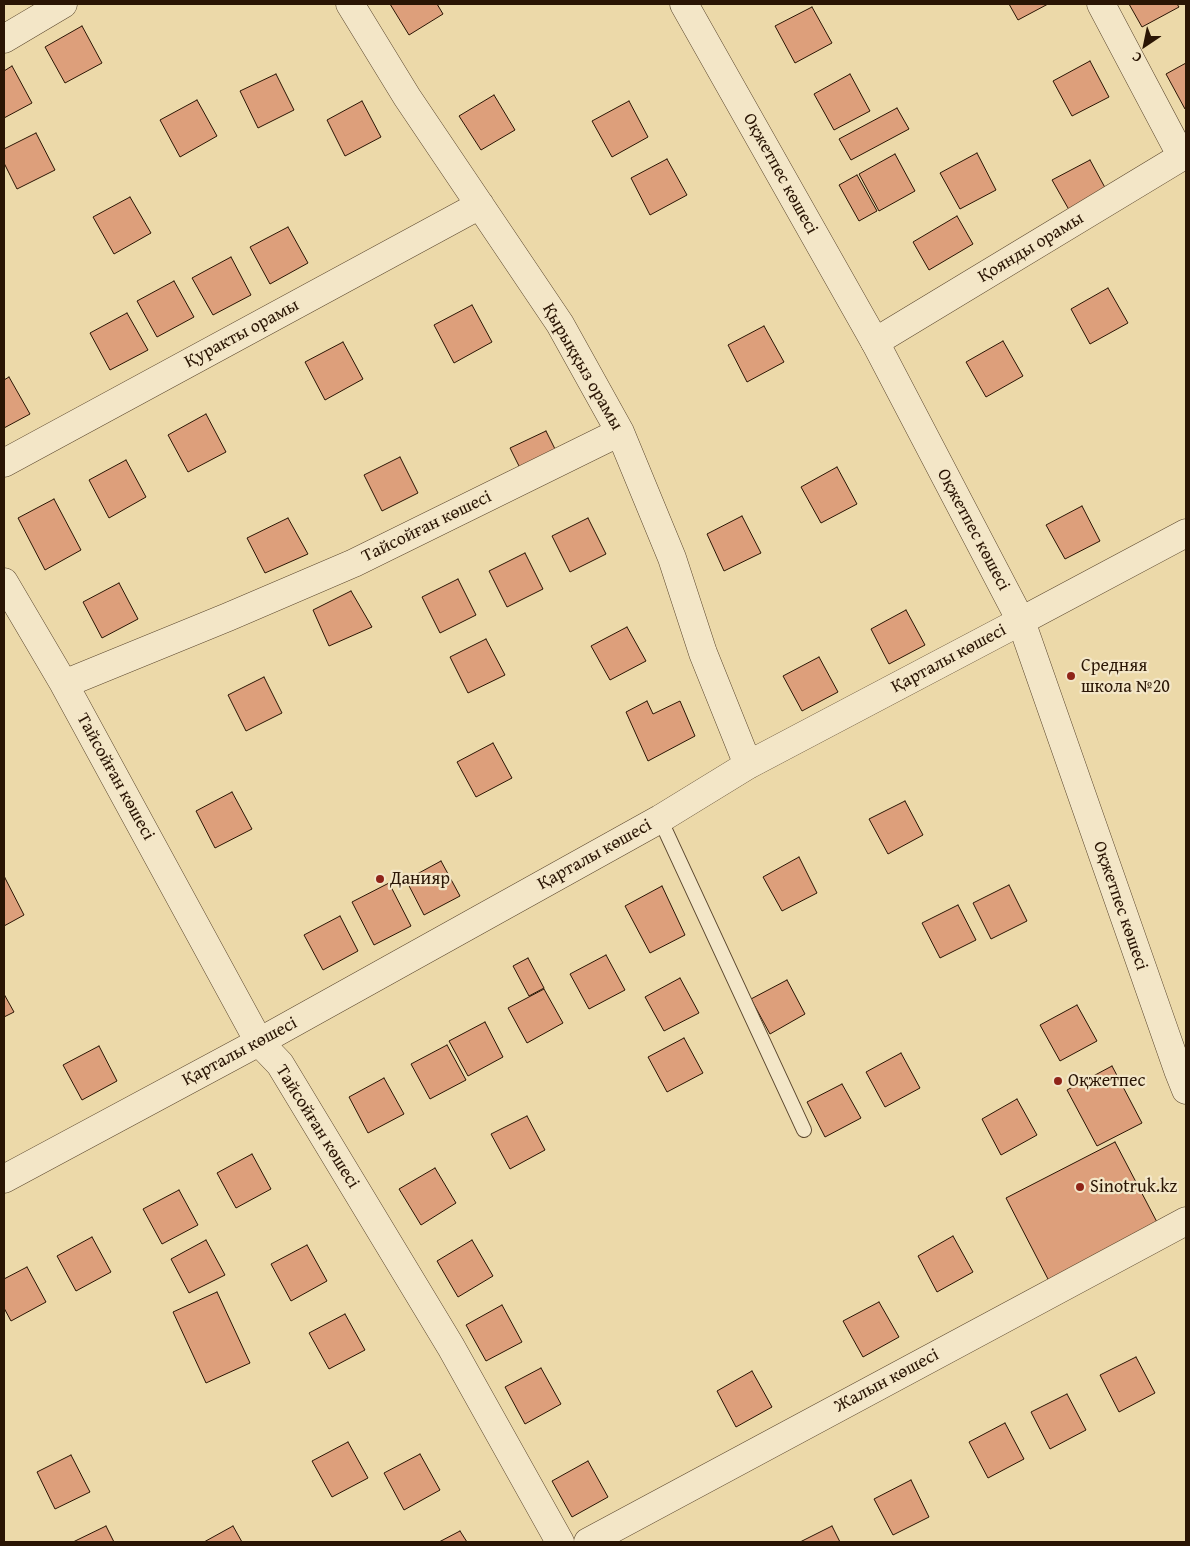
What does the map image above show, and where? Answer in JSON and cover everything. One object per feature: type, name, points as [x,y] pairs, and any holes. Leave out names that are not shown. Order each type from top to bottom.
[{"type":"street","points":[[4,39],[63,4]]},
{"type":"street","name":"Қырыққыз орамы","points":[[350,4],[407,97],[560,324],[620,432],[672,558],[702,653],[748,765]]},
{"type":"street","name":"Оқжетпес көшесі","points":[[684,4],[875,342],[1021,621],[1186,1090]]},
{"type":"street","points":[[1101,4],[1184,156]]},
{"type":"street","name":"Қоянды орамы","points":[[875,342],[1184,156]]},
{"type":"street","name":"Қуракты орамы","points":[[4,464],[480,205]]},
{"type":"street","name":"Тайсойған көшесі","points":[[64,684],[354,564],[620,432]]},
{"type":"street","name":"Қарталы көшесі","points":[[4,1179],[259,1042],[660,819],[748,765],[1186,533]]},
{"type":"street","name":"Тайсойған көшесі","points":[[4,582],[64,684],[259,1042],[280,1064],[441,1329],[560,1542]]},
{"type":"street","name":"Жалын көшесі","points":[[588,1542],[1186,1221]]},
{"type":"lane","points":[[660,819],[804,1130]]},
{"type":"building","points":[[390,4],[437,4],[443,14],[409,35]]},
{"type":"building","points":[[1009,4],[1048,4],[1018,20]]},
{"type":"building","points":[[1129,4],[1177,4],[1179,7],[1142,27]]},
{"type":"building","points":[[812,7],[832,43],[795,63],[775,26]]},
{"type":"building","points":[[82,26],[102,63],[65,83],[45,47]]},
{"type":"building","points":[[1090,61],[1109,97],[1072,116],[1053,81]]},
{"type":"building","points":[[1186,63],[1186,109],[1185,109],[1166,74]]},
{"type":"building","points":[[12,66],[32,103],[4,118],[4,71]]},
{"type":"building","points":[[276,74],[294,110],[258,128],[240,91]]},
{"type":"building","points":[[850,74],[870,111],[834,130],[814,94]]},
{"type":"building","points":[[494,95],[515,130],[481,150],[459,116]]},
{"type":"building","points":[[197,100],[217,136],[180,157],[160,120]]},
{"type":"building","points":[[362,101],[381,137],[345,156],[327,120]]},
{"type":"building","points":[[629,101],[648,137],[612,157],[592,121]]},
{"type":"building","points":[[897,108],[909,129],[851,160],[839,139]]},
{"type":"building","points":[[36,133],[55,170],[17,189],[4,163],[4,149]]},
{"type":"building","points":[[977,153],[996,190],[960,209],[940,173]]},
{"type":"building","points":[[895,154],[915,191],[879,211],[859,174]]},
{"type":"building","points":[[667,159],[687,195],[650,215],[631,178]]},
{"type":"building","points":[[1090,160],[1109,195],[1072,215],[1052,180]]},
{"type":"building","points":[[857,175],[877,211],[859,221],[839,185]]},
{"type":"building","points":[[130,197],[151,233],[114,254],[93,217]]},
{"type":"building","points":[[957,216],[973,244],[929,270],[913,242]]},
{"type":"building","points":[[288,227],[308,263],[270,284],[250,247]]},
{"type":"building","points":[[231,257],[251,295],[213,315],[192,278]]},
{"type":"building","points":[[174,281],[194,317],[157,337],[137,301]]},
{"type":"building","points":[[1108,288],[1128,323],[1090,344],[1071,309]]},
{"type":"building","points":[[472,305],[492,342],[454,363],[434,325]]},
{"type":"building","points":[[127,313],[148,350],[110,370],[90,333]]},
{"type":"building","points":[[764,326],[784,362],[747,382],[728,345]]},
{"type":"building","points":[[1003,341],[1023,376],[986,397],[966,362]]},
{"type":"building","points":[[343,342],[363,379],[325,400],[305,362]]},
{"type":"building","points":[[9,377],[30,414],[4,428],[4,380]]},
{"type":"building","points":[[206,414],[226,452],[188,472],[168,435]]},
{"type":"building","points":[[546,431],[564,467],[528,484],[510,448]]},
{"type":"building","points":[[400,457],[418,493],[382,511],[364,475]]},
{"type":"building","points":[[126,460],[146,497],[109,518],[89,480]]},
{"type":"building","points":[[837,467],[857,504],[821,523],[801,487]]},
{"type":"building","points":[[54,499],[81,550],[45,570],[18,518]]},
{"type":"building","points":[[1082,506],[1100,541],[1065,559],[1046,525]]},
{"type":"building","points":[[742,516],[761,553],[724,571],[707,534]]},
{"type":"building","points":[[288,518],[308,554],[265,573],[247,538]]},
{"type":"building","points":[[588,518],[606,554],[570,572],[552,536]]},
{"type":"building","points":[[525,553],[543,589],[507,607],[489,571]]},
{"type":"building","points":[[458,579],[476,615],[440,633],[422,597]]},
{"type":"building","points":[[119,583],[138,619],[102,638],[83,602]]},
{"type":"building","points":[[351,591],[372,627],[329,646],[313,610]]},
{"type":"building","points":[[906,610],[925,645],[889,664],[871,629]]},
{"type":"building","points":[[627,627],[646,661],[610,680],[591,646]]},
{"type":"building","points":[[486,639],[505,675],[468,693],[450,657]]},
{"type":"building","points":[[819,657],[838,692],[802,711],[783,676]]},
{"type":"building","points":[[264,677],[282,713],[246,731],[228,695]]},
{"type":"building","points":[[647,701],[653,714],[680,701],[695,736],[648,761],[626,712]]},
{"type":"building","points":[[493,743],[512,778],[476,797],[457,762]]},
{"type":"building","points":[[232,792],[252,829],[215,848],[196,811]]},
{"type":"building","points":[[905,801],[923,835],[888,854],[869,819]]},
{"type":"building","points":[[799,857],[817,893],[782,911],[763,877]]},
{"type":"building","points":[[441,861],[460,896],[424,915],[406,880]]},
{"type":"building","points":[[4,879],[24,915],[4,926]]},
{"type":"building","points":[[389,883],[411,926],[374,945],[352,902]]},
{"type":"building","points":[[1009,885],[1027,921],[991,939],[973,903]]},
{"type":"building","points":[[662,886],[685,935],[650,953],[625,906]]},
{"type":"building","points":[[958,905],[976,940],[940,958],[922,923]]},
{"type":"building","points":[[340,916],[358,951],[323,970],[304,935]]},
{"type":"building","points":[[606,955],[625,990],[589,1009],[570,974]]},
{"type":"building","points":[[528,958],[544,988],[529,996],[513,966]]},
{"type":"building","points":[[680,978],[699,1013],[664,1031],[645,997]]},
{"type":"building","points":[[787,980],[805,1014],[770,1034],[751,999]]},
{"type":"building","points":[[544,989],[563,1023],[527,1043],[508,1008]]},
{"type":"building","points":[[4,994],[14,1012],[4,1017]]},
{"type":"building","points":[[1077,1005],[1097,1041],[1060,1061],[1040,1025]]},
{"type":"building","points":[[485,1022],[503,1057],[468,1076],[449,1041]]},
{"type":"building","points":[[684,1038],[703,1073],[667,1092],[648,1057]]},
{"type":"building","points":[[447,1045],[466,1080],[430,1099],[411,1064]]},
{"type":"building","points":[[99,1046],[117,1081],[82,1100],[63,1065]]},
{"type":"building","points":[[901,1053],[920,1088],[885,1107],[866,1072]]},
{"type":"building","points":[[1112,1066],[1142,1123],[1097,1146],[1067,1090]]},
{"type":"building","points":[[384,1078],[404,1114],[368,1133],[349,1097]]},
{"type":"building","points":[[842,1084],[861,1118],[825,1137],[807,1102]]},
{"type":"building","points":[[1017,1099],[1037,1135],[1001,1155],[982,1119]]},
{"type":"building","points":[[527,1116],[545,1150],[510,1169],[491,1134]]},
{"type":"building","points":[[1115,1142],[1158,1224],[1049,1281],[1006,1198]]},
{"type":"building","points":[[252,1154],[271,1189],[236,1208],[217,1173]]},
{"type":"building","points":[[435,1168],[456,1203],[421,1225],[399,1189]]},
{"type":"building","points":[[179,1190],[198,1225],[162,1244],[143,1209]]},
{"type":"building","points":[[953,1236],[973,1272],[937,1292],[918,1256]]},
{"type":"building","points":[[92,1237],[111,1272],[76,1291],[57,1256]]},
{"type":"building","points":[[206,1240],[225,1275],[189,1293],[171,1259]]},
{"type":"building","points":[[472,1240],[493,1276],[458,1297],[437,1261]]},
{"type":"building","points":[[307,1245],[327,1281],[291,1301],[271,1264]]},
{"type":"building","points":[[27,1267],[46,1302],[11,1321],[4,1308],[4,1279]]},
{"type":"building","points":[[217,1292],[250,1363],[206,1383],[173,1312]]},
{"type":"building","points":[[879,1302],[899,1337],[863,1357],[843,1321]]},
{"type":"building","points":[[502,1305],[522,1342],[486,1361],[466,1325]]},
{"type":"building","points":[[345,1314],[365,1350],[329,1369],[309,1333]]},
{"type":"building","points":[[1136,1357],[1155,1393],[1119,1412],[1100,1375]]},
{"type":"building","points":[[541,1368],[561,1404],[525,1424],[505,1387]]},
{"type":"building","points":[[752,1371],[772,1407],[736,1427],[717,1391]]},
{"type":"building","points":[[1067,1394],[1086,1430],[1050,1449],[1031,1412]]},
{"type":"building","points":[[1005,1423],[1024,1459],[988,1478],[969,1442]]},
{"type":"building","points":[[348,1442],[368,1478],[332,1497],[312,1461]]},
{"type":"building","points":[[420,1454],[440,1490],[404,1510],[384,1473]]},
{"type":"building","points":[[71,1455],[90,1492],[55,1509],[37,1472]]},
{"type":"building","points":[[588,1461],[608,1497],[572,1517],[552,1481]]},
{"type":"building","points":[[911,1480],[929,1517],[893,1535],[874,1499]]},
{"type":"building","points":[[106,1526],[114,1542],[73,1542]]},
{"type":"building","points":[[233,1526],[242,1542],[204,1542]]},
{"type":"building","points":[[832,1526],[840,1542],[800,1542]]},
{"type":"building","points":[[460,1531],[467,1542],[439,1542]]},
{"type":"place","name":"Средняя школа №20","points":[[1071,676]]},
{"type":"place","name":"Данияр","points":[[380,879]]},
{"type":"place","name":"Оқжетпес","points":[[1058,1081]]},
{"type":"place","name":"Sinotruk.kz","points":[[1080,1187]]}]
